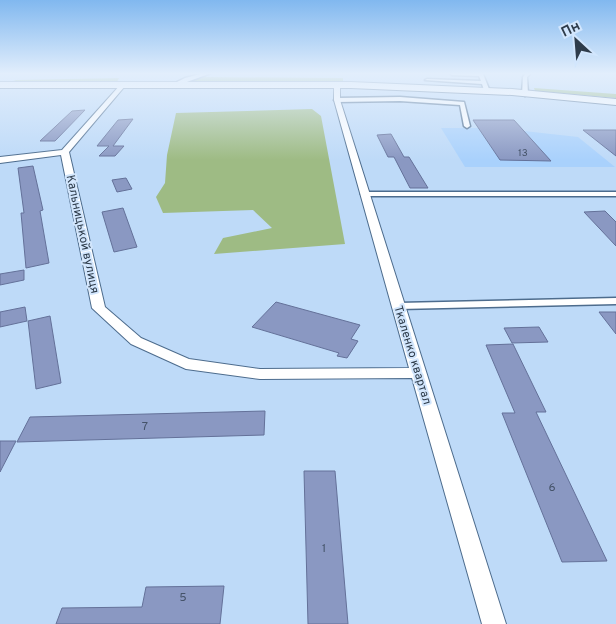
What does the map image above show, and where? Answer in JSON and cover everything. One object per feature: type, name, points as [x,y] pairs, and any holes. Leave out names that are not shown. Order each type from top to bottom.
[{"type":"street","points":[[0,160],[65,152],[108,102]]},
{"type":"street","name":"Ткаленко квартал","points":[[340,102],[365,194],[494,624]]},
{"type":"street","points":[[448,102],[462,103],[468,126]]},
{"type":"street","name":"Кальницькой вулиця","points":[[65,152],[99,308],[136,341],[186,364],[260,374],[419,373]]},
{"type":"street","points":[[365,194],[616,194]]},
{"type":"street","points":[[399,306],[616,301]]},
{"type":"shaded area","points":[[441,128],[496,128],[578,137],[615,167],[465,167]]},
{"type":"green space","points":[[312,109],[321,116],[345,244],[214,254],[223,238],[272,228],[253,210],[163,213],[156,197],[165,183],[167,155],[176,113]]},
{"type":"building","points":[[85,110],[55,141],[40,141],[72,111]]},
{"type":"building","points":[[133,119],[113,146],[124,146],[115,156],[99,156],[109,146],[97,146],[118,120]]},
{"type":"building","points":[[473,120],[514,120],[551,161],[500,160]]},
{"type":"building","points":[[583,130],[616,130],[616,156]]},
{"type":"building","points":[[391,134],[404,157],[409,157],[428,188],[410,188],[394,157],[388,157],[377,135]]},
{"type":"building","points":[[33,166],[43,210],[40,211],[49,263],[26,268],[21,213],[24,213],[18,168]]},
{"type":"building","points":[[126,178],[132,189],[117,192],[112,180]]},
{"type":"building","points":[[123,208],[137,247],[114,252],[102,212]]},
{"type":"building","points":[[605,211],[616,222],[616,246],[584,212]]},
{"type":"building","points":[[24,270],[24,280],[0,285],[0,274]]},
{"type":"building","points":[[276,302],[360,325],[351,339],[358,341],[347,358],[337,356],[339,353],[252,327]]},
{"type":"building","points":[[25,307],[27,321],[0,327],[0,312]]},
{"type":"building","points":[[599,312],[616,312],[616,334]]},
{"type":"building","points":[[50,316],[61,383],[36,389],[28,321]]},
{"type":"building","points":[[539,327],[548,342],[512,343],[504,328]]},
{"type":"building","points":[[513,344],[546,412],[536,412],[607,561],[562,562],[502,413],[515,413],[486,345]]},
{"type":"building","points":[[265,411],[264,435],[17,442],[30,417]]},
{"type":"building","points":[[0,441],[16,441],[0,472]]},
{"type":"building","points":[[304,471],[335,471],[348,624],[308,624]]},
{"type":"building","points":[[224,586],[220,624],[56,624],[62,608],[142,607],[146,587]]}]
